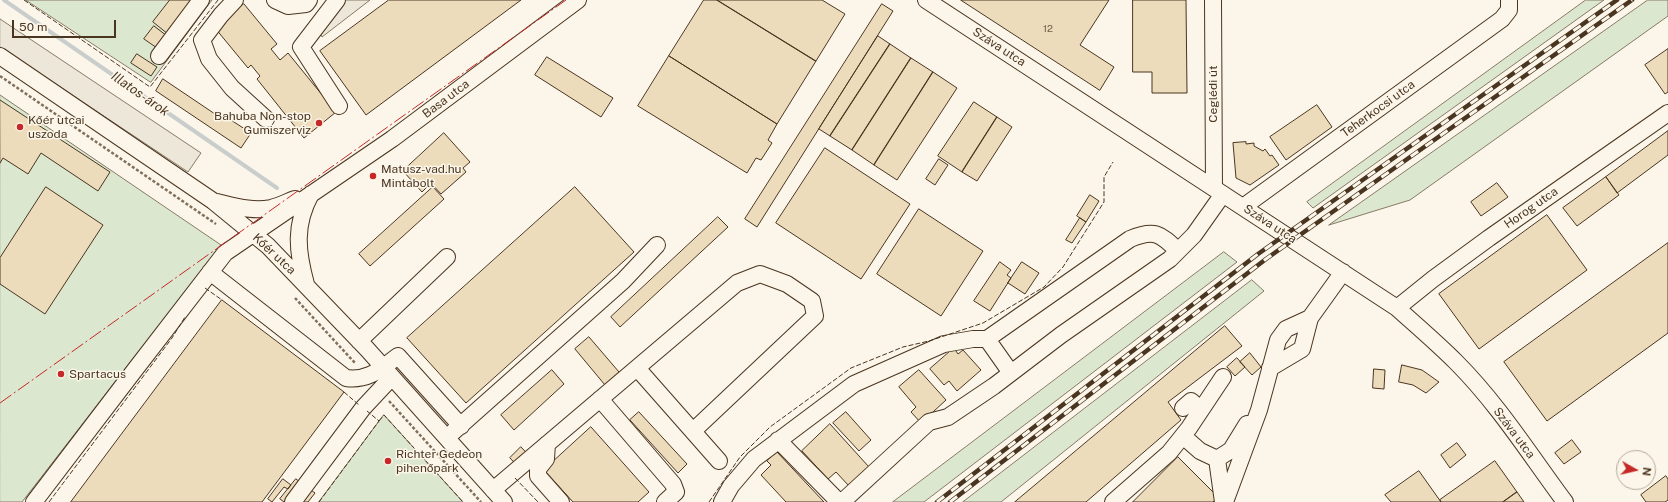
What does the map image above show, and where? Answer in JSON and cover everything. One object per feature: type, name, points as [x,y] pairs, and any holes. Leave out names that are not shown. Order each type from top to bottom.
[{"type":"street","points":[[159,56],[201,0]]},
{"type":"street","points":[[235,0],[221,15],[202,40],[209,59],[232,88],[266,119]]},
{"type":"street","points":[[275,0],[288,6],[306,4],[309,0]]},
{"type":"street","points":[[337,0],[301,47],[339,106]]},
{"type":"street","name":"Basa utca","points":[[34,502],[225,253],[392,140],[578,0]]},
{"type":"street","name":"Száva utca","points":[[926,0],[1398,308],[1456,362],[1476,384],[1500,413],[1565,502]]},
{"type":"street","name":"Ceglédi út","points":[[1213,0],[1219,190]]},
{"type":"street","name":"Teherkocsi utca","points":[[1243,207],[1502,19],[1509,3]]},
{"type":"street","name":"Kőér utca","points":[[0,56],[213,201],[268,246],[359,341],[504,502]]},
{"type":"street","name":"Horog utca","points":[[1398,308],[1433,279],[1489,238],[1668,113]]},
{"type":"street","points":[[778,440],[840,502],[929,422],[948,417],[1170,258],[1194,235],[1219,190]]},
{"type":"street","points":[[306,284],[300,260],[300,223],[304,208],[312,193]]},
{"type":"street","name":"Basa utca","points":[[213,201],[235,207],[254,209],[270,208],[312,193]]},
{"type":"street","points":[[722,502],[731,486],[754,459],[854,384],[944,344],[973,339],[987,339],[1130,239],[1144,233],[1154,233],[1163,236],[1178,251]]},
{"type":"street","points":[[446,438],[623,281],[657,245]]},
{"type":"street","points":[[359,341],[447,256]]},
{"type":"street","points":[[210,272],[346,378],[357,380],[387,373]]},
{"type":"street","points":[[1270,368],[1302,349],[1310,318],[1343,272]]},
{"type":"street","points":[[493,490],[737,283],[760,274],[787,284],[812,301],[815,316],[693,431]]},
{"type":"street","points":[[1224,502],[1260,403],[1278,340],[1286,329],[1310,318]]},
{"type":"street","points":[[987,339],[1011,373]]},
{"type":"street","points":[[293,502],[363,408],[380,391],[387,373],[398,356],[461,426]]},
{"type":"street","points":[[637,368],[719,461]]},
{"type":"street","points":[[1113,502],[1169,453],[1183,436],[1224,377]]},
{"type":"street","points":[[600,399],[674,484],[676,492],[665,502]]},
{"type":"street","points":[[1182,408],[1191,401],[1201,410]]},
{"type":"street","points":[[1217,459],[1230,450],[1260,403]]},
{"type":"street","points":[[1183,436],[1200,451],[1217,459]]},
{"type":"street","points":[[547,444],[546,459],[538,469],[538,476],[561,502]]},
{"type":"street","points":[[1217,459],[1224,502]]},
{"type":"path","points":[[0,76],[222,228]]},
{"type":"path","points":[[290,292],[368,377]]},
{"type":"path","points":[[380,391],[481,502]]},
{"type":"green space","points":[[26,0],[212,0],[151,82]]},
{"type":"green space","points":[[1586,0],[1604,0],[1313,208],[1307,202]]},
{"type":"green space","points":[[1648,0],[1668,0],[1668,16],[1410,200],[1329,225]]},
{"type":"green space","name":"Spartacus","points":[[0,95],[221,245],[22,502],[0,502]]},
{"type":"green space","points":[[1224,252],[1237,262],[924,502],[893,502]]},
{"type":"green space","points":[[1252,280],[1264,291],[1001,502],[963,502]]},
{"type":"green space","name":"Richter Gedeon pihenőpark","points":[[384,415],[463,502],[319,502]]},
{"type":"shaded area","points":[[337,0],[370,0],[322,37],[317,26]]},
{"type":"shaded area","points":[[0,19],[201,153],[188,172],[0,47]]},
{"type":"building","points":[[170,0],[194,0],[168,34],[153,22]]},
{"type":"building","points":[[389,0],[521,0],[366,115],[320,51]]},
{"type":"building","points":[[704,0],[717,0],[816,61],[777,124],[669,56]]},
{"type":"building","points":[[717,0],[822,0],[845,14],[816,61]]},
{"type":"building","points":[[961,0],[1109,0],[1080,45],[1114,67],[1100,90]]},
{"type":"building","points":[[1133,0],[1186,0],[1187,93],[1152,93],[1152,72],[1133,72]]},
{"type":"building","points":[[244,4],[277,44],[271,49],[280,60],[288,53],[336,112],[304,138],[257,79],[260,76],[251,65],[248,68],[215,28]]},
{"type":"building","points":[[882,4],[893,11],[757,227],[745,219]]},
{"type":"building","points":[[154,26],[167,36],[157,48],[144,39]]},
{"type":"building","points":[[878,36],[890,44],[830,136],[819,129]]},
{"type":"building","points":[[890,44],[911,58],[852,150],[830,136]]},
{"type":"building","points":[[1668,49],[1668,92],[1665,94],[1645,65]]},
{"type":"building","points":[[137,54],[157,67],[151,76],[131,63]]},
{"type":"building","points":[[669,56],[777,124],[768,140],[772,143],[761,160],[756,158],[747,173],[638,106]]},
{"type":"building","points":[[547,57],[613,98],[601,117],[535,75]]},
{"type":"building","points":[[911,58],[933,72],[874,165],[852,150]]},
{"type":"building","points":[[933,72],[957,88],[897,180],[874,165]]},
{"type":"building","points":[[163,79],[215,114],[217,111],[251,133],[241,148],[156,91]]},
{"type":"building","name":"Kőér utcai uszoda","points":[[0,100],[110,172],[98,191],[41,153],[28,174],[3,158],[0,163]]},
{"type":"building","points":[[974,102],[997,117],[962,172],[938,156]]},
{"type":"building","points":[[1317,105],[1332,127],[1286,160],[1270,137]]},
{"type":"building","points":[[997,117],[1012,127],[977,181],[962,172]]},
{"type":"building","points":[[1668,131],[1668,155],[1617,193],[1606,177]]},
{"type":"building","points":[[444,133],[470,162],[463,168],[466,172],[441,194],[431,183],[422,192],[403,171]]},
{"type":"building","points":[[1246,142],[1246,144],[1254,143],[1254,146],[1263,151],[1265,149],[1270,156],[1272,155],[1279,165],[1250,185],[1236,178],[1233,143]]},
{"type":"building","points":[[825,148],[910,204],[861,279],[776,223]]},
{"type":"building","points":[[939,159],[948,165],[935,185],[926,179]]},
{"type":"building","points":[[1606,177],[1619,195],[1577,226],[1563,208]]},
{"type":"building","points":[[1497,183],[1508,197],[1481,216],[1471,202]]},
{"type":"building","points":[[46,187],[103,225],[45,314],[0,284],[0,258]]},
{"type":"building","points":[[433,187],[444,199],[370,266],[359,254]]},
{"type":"building","points":[[575,187],[634,252],[466,403],[407,338]]},
{"type":"building","points":[[1090,195],[1099,201],[1086,222],[1077,216]]},
{"type":"building","points":[[919,209],[983,251],[941,316],[877,274]]},
{"type":"building","points":[[1547,215],[1587,270],[1479,349],[1439,294]]},
{"type":"building","points":[[718,217],[728,227],[620,327],[611,317]]},
{"type":"building","points":[[1080,218],[1086,222],[1072,243],[1066,240]]},
{"type":"building","points":[[1668,243],[1668,333],[1547,421],[1504,362]]},
{"type":"building","points":[[1000,262],[1011,270],[1007,275],[1011,278],[990,311],[974,301]]},
{"type":"building","points":[[1022,262],[1039,273],[1025,294],[1008,283]]},
{"type":"building","points":[[222,300],[344,392],[262,502],[71,502]]},
{"type":"building","points":[[1225,326],[1242,346],[1168,402],[1181,420],[1086,502],[1015,502]]},
{"type":"building","points":[[589,337],[619,372],[605,385],[575,349]]},
{"type":"building","points":[[954,348],[958,354],[963,350],[981,370],[957,391],[949,381],[944,385],[930,369]]},
{"type":"building","points":[[1250,353],[1261,367],[1252,375],[1240,362]]},
{"type":"building","points":[[1237,358],[1245,367],[1235,376],[1227,367]]},
{"type":"building","points":[[1402,365],[1422,370],[1439,382],[1426,393],[1413,385],[1399,382]]},
{"type":"building","points":[[1374,369],[1385,370],[1384,389],[1373,388]]},
{"type":"building","points":[[552,370],[564,384],[514,430],[501,415]]},
{"type":"building","points":[[919,370],[946,400],[921,423],[911,412],[916,407],[899,387]]},
{"type":"building","points":[[639,412],[687,464],[678,473],[630,420]]},
{"type":"building","points":[[846,412],[871,440],[859,451],[833,423]]},
{"type":"building","points":[[830,424],[869,467],[849,486],[836,472],[828,479],[802,451]]},
{"type":"building","points":[[591,427],[649,492],[638,502],[573,502],[544,470]]},
{"type":"building","points":[[1572,440],[1581,452],[1564,464],[1555,453]]},
{"type":"building","points":[[1457,443],[1466,455],[1450,468],[1441,455]]},
{"type":"building","points":[[521,447],[536,463],[524,473],[510,458]]},
{"type":"building","points":[[777,452],[824,502],[786,502],[761,475],[771,465],[767,461]]},
{"type":"building","points":[[1178,457],[1218,497],[1213,502],[1133,502]]},
{"type":"building","points":[[1495,461],[1517,492],[1503,502],[1441,502],[1440,500]]},
{"type":"building","points":[[1419,471],[1441,502],[1391,502],[1385,495]]},
{"type":"building","points":[[1666,476],[1668,479],[1668,500],[1665,502],[1646,502],[1641,495],[1648,490],[1656,490],[1656,484]]},
{"type":"building","points":[[283,479],[291,485],[288,489],[284,487],[272,502],[268,499]]},
{"type":"building","points":[[296,479],[315,493],[308,502],[284,502],[280,499]]},
{"type":"building","points":[[1517,492],[1524,502],[1503,502]]},
{"type":"waterway","name":"Illatos-árok","points":[[4,0],[277,188]]},
{"type":"railway","points":[[937,502],[1258,254],[1617,0]]},
{"type":"railway","points":[[950,502],[1266,259],[1632,0]]},
{"type":"fence","points":[[24,0],[150,87],[218,0]]},
{"type":"fence","points":[[709,502],[740,457],[770,427],[851,368],[903,347],[929,341],[983,323],[1044,287],[1063,267],[1104,202],[1104,177],[1113,162]]},
{"type":"fence","points":[[205,288],[222,300]]},
{"type":"fence","points":[[49,502],[172,338],[185,317]]},
{"type":"fence","points":[[344,392],[359,405]]},
{"type":"fence","points":[[319,502],[379,421],[367,411]]},
{"type":"fence","points":[[379,421],[384,415],[463,502]]},
{"type":"fence","points":[[515,478],[538,502]]},
{"type":"power","points":[[0,403],[566,0]]},
{"type":"place","name":"Bahuba Non-stop Gumiszerviz","points":[[319,123]]},
{"type":"place","name":"Kőér utcai uszoda","points":[[20,127]]},
{"type":"place","name":"Matusz-vad.hu Mintabolt","points":[[373,176]]},
{"type":"place","name":"Spartacus","points":[[61,374]]},
{"type":"place","name":"Richter Gedeon pihenőpark","points":[[388,461]]}]
